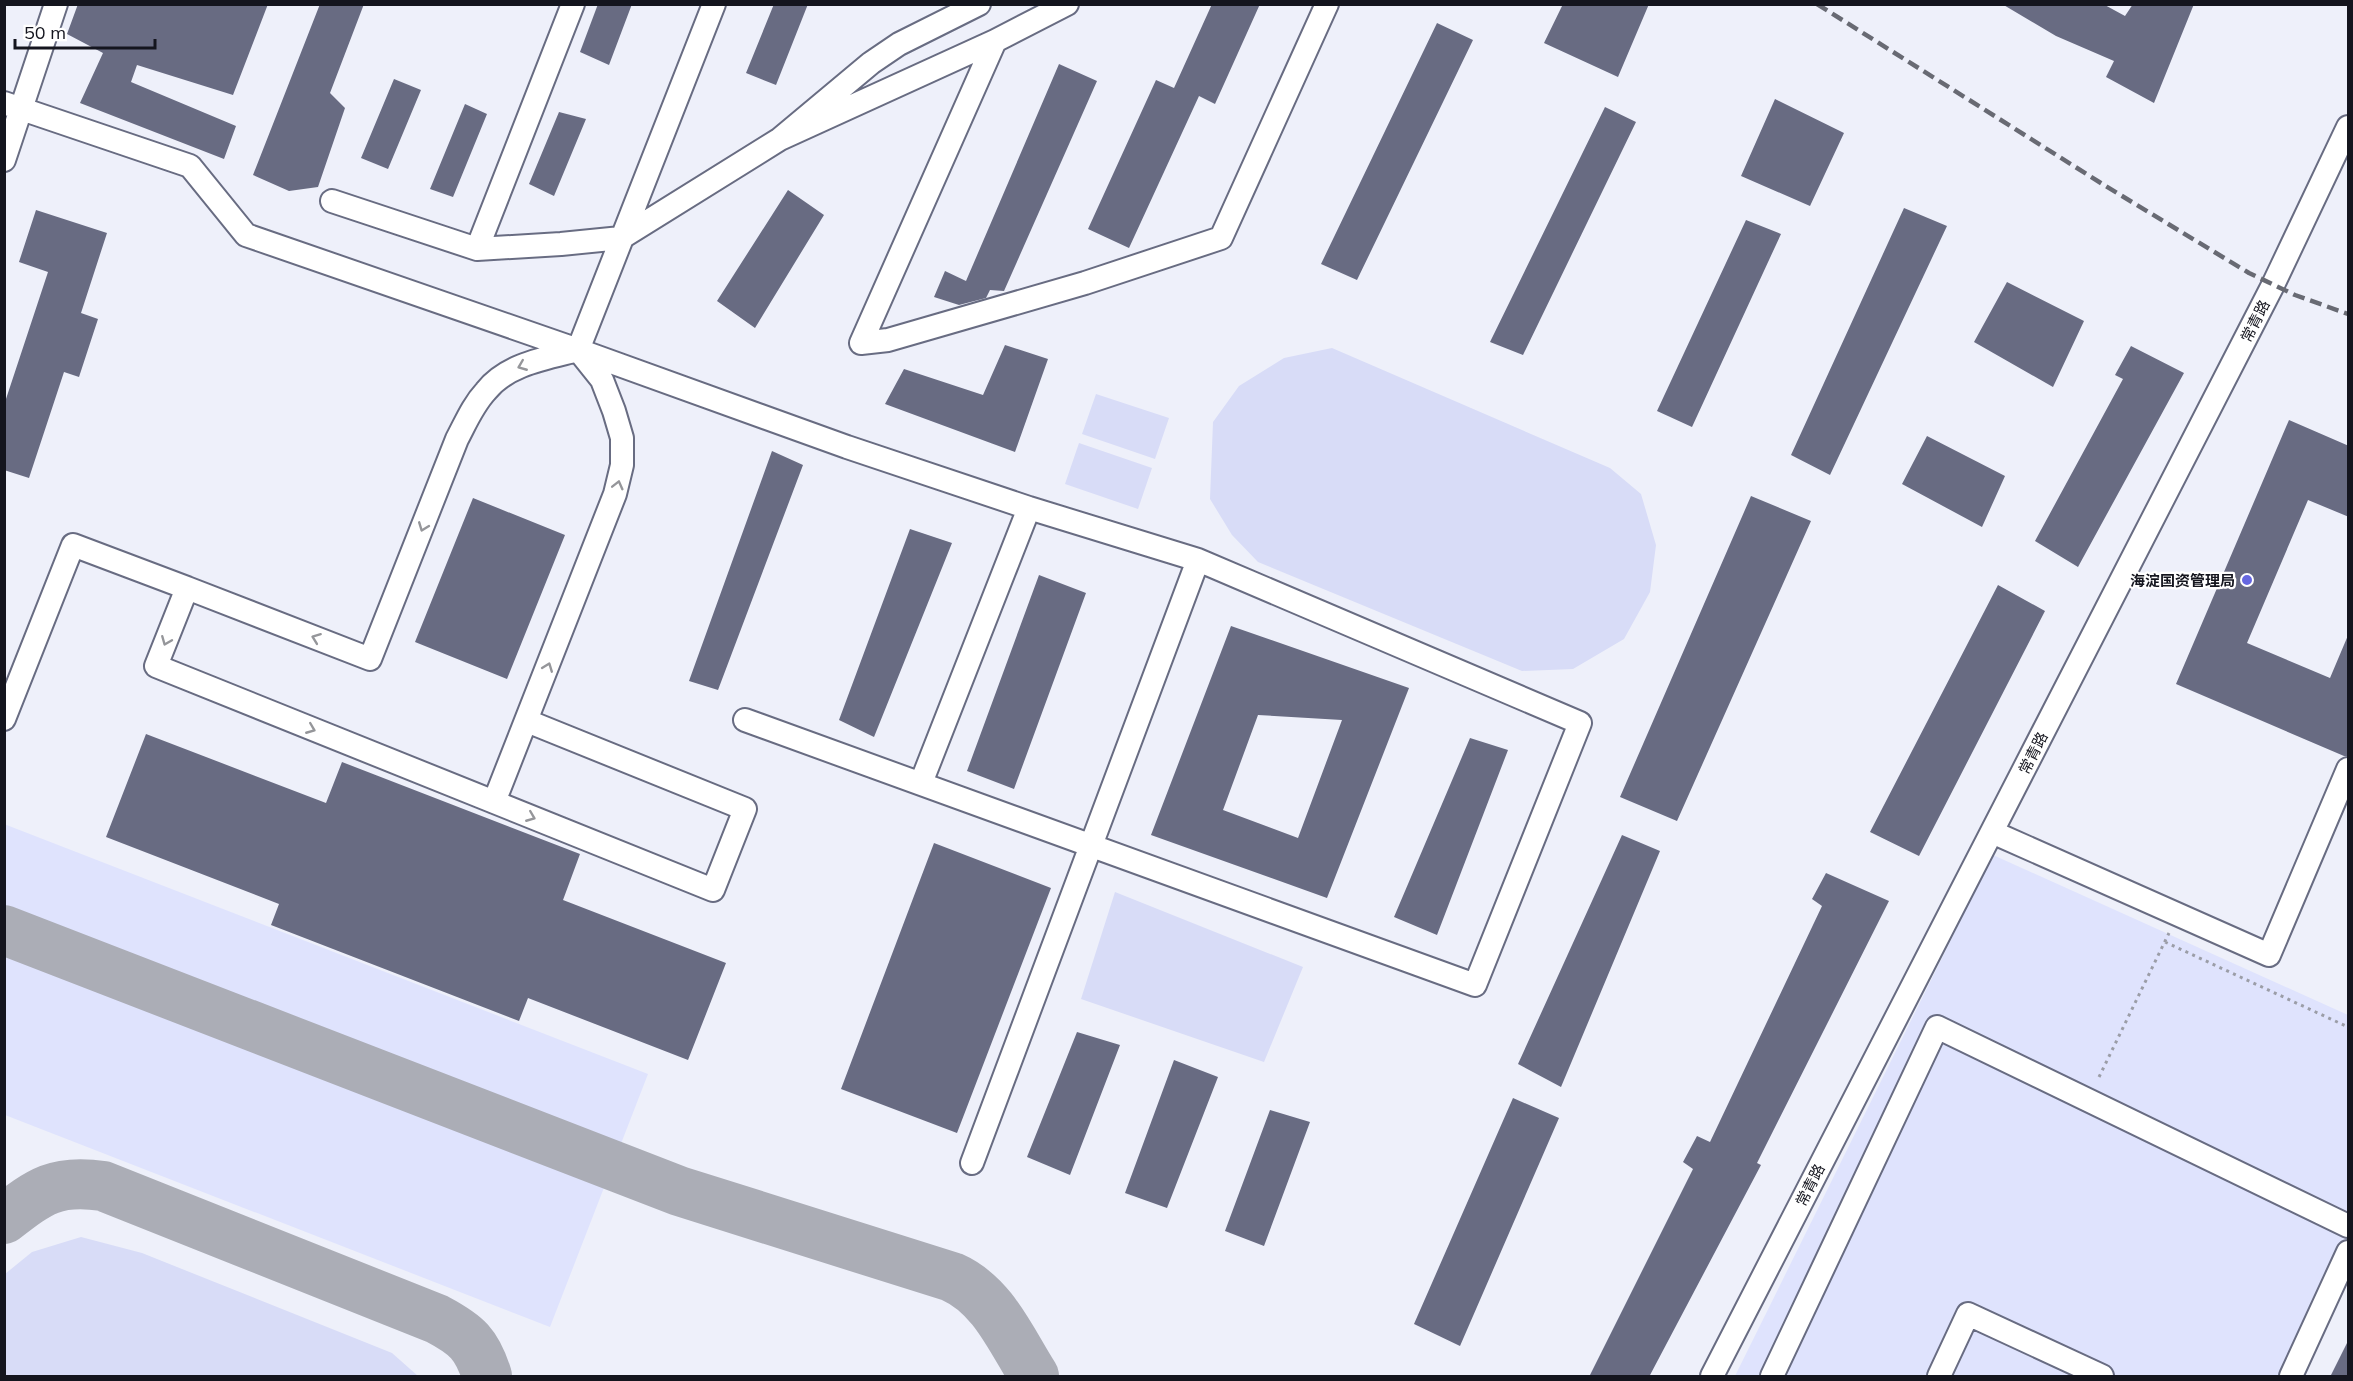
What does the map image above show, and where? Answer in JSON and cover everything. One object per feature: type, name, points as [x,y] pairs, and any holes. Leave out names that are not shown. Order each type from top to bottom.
[{"type":"street","points":[[4,160],[13,106],[56,4]]},
{"type":"street","points":[[477,249],[573,4]]},
{"type":"street","points":[[578,350],[714,4]]},
{"type":"street","points":[[780,139],[871,63],[899,44],[979,4]]},
{"type":"street","points":[[332,201],[477,249],[621,238],[780,139],[995,41],[1067,4]]},
{"type":"street","points":[[995,41],[861,343],[888,340],[1085,283],[1221,238],[1327,4]]},
{"type":"street","points":[[13,106],[190,166],[246,235],[578,350],[848,447],[1029,508],[1198,560],[1580,723],[1475,985],[745,720]]},
{"type":"street","name":"常青路","points":[[1712,1377],[2273,285],[2349,128]]},
{"type":"street","points":[[4,719],[73,545],[370,659],[457,439],[472,409],[487,388],[511,371],[536,361],[578,350]]},
{"type":"street","points":[[494,802],[615,494],[622,465],[622,438],[614,411],[602,380],[578,350]]},
{"type":"street","points":[[921,783],[1029,508]]},
{"type":"street","points":[[972,1163],[1198,560]]},
{"type":"street","points":[[187,588],[156,666],[713,890],[746,809],[527,722]]},
{"type":"street","points":[[1992,832],[2269,955],[2349,769]]},
{"type":"street","points":[[1772,1377],[1937,1027],[2349,1226]]},
{"type":"street","points":[[2291,1377],[2349,1252]]},
{"type":"street","points":[[1939,1377],[1968,1314],[2102,1377]]},
{"type":"path","points":[[2099,1077],[2165,942],[2349,1027]]},
{"type":"shaded area","points":[[1332,348],[1610,468],[1641,494],[1656,545],[1650,592],[1624,639],[1573,669],[1522,671],[1258,562],[1232,535],[1210,499],[1213,422],[1239,386],[1284,358]]},
{"type":"shaded area","points":[[1096,394],[1169,418],[1155,459],[1082,434]]},
{"type":"shaded area","points":[[1079,443],[1152,468],[1138,509],[1065,484]]},
{"type":"shaded area","points":[[4,824],[648,1074],[550,1327],[5,1115]]},
{"type":"shaded area","points":[[1993,855],[2348,1015],[2348,1267],[2298,1376],[1735,1376]]},
{"type":"shaded area","points":[[1115,892],[1303,967],[1264,1062],[1081,999]]},
{"type":"shaded area","points":[[81,1237],[142,1253],[392,1353],[418,1376],[5,1376],[5,1274],[32,1252]]},
{"type":"building","points":[[78,4],[268,4],[233,95],[137,65],[131,82],[236,126],[224,159],[80,103],[103,53],[67,34]]},
{"type":"building","points":[[320,4],[364,4],[330,93],[345,108],[318,187],[289,191],[253,175]]},
{"type":"building","points":[[598,4],[632,4],[609,65],[580,52]]},
{"type":"building","points":[[774,4],[808,4],[776,85],[746,73]]},
{"type":"building","points":[[1212,4],[1260,4],[1215,104],[1199,96],[1129,248],[1088,229],[1156,80],[1174,88]]},
{"type":"building","points":[[1563,4],[1649,4],[1618,77],[1544,43]]},
{"type":"building","points":[[2002,4],[2103,4],[2125,16],[2133,4],[2194,4],[2154,103],[2106,77],[2114,61],[2056,36]]},
{"type":"building","points":[[1437,23],[1473,40],[1357,280],[1321,264]]},
{"type":"building","points":[[1059,64],[1097,81],[1004,291],[990,290],[986,298],[959,305],[934,297],[945,271],[966,281]]},
{"type":"building","points":[[394,79],[421,90],[388,169],[361,158]]},
{"type":"building","points":[[1775,99],[1844,133],[1810,206],[1741,176]]},
{"type":"building","points":[[465,104],[487,114],[453,197],[430,189]]},
{"type":"building","points":[[1605,107],[1636,122],[1523,355],[1490,342]]},
{"type":"building","points":[[559,112],[586,119],[554,196],[529,184]]},
{"type":"building","points":[[788,190],[824,215],[755,328],[717,301]]},
{"type":"building","points":[[1904,208],[1947,226],[1830,475],[1791,455]]},
{"type":"building","points":[[36,210],[107,233],[81,313],[98,319],[79,377],[64,372],[29,478],[4,470],[4,405],[48,272],[19,262]]},
{"type":"building","points":[[1746,220],[1781,234],[1692,427],[1657,411]]},
{"type":"building","points":[[2007,282],[2084,321],[2053,387],[1974,342]]},
{"type":"building","points":[[1005,345],[1048,359],[1015,452],[885,404],[904,369],[983,395]]},
{"type":"building","points":[[2131,346],[2184,373],[2078,567],[2035,541],[2123,379],[2115,375]]},
{"type":"building","name":"海淀国资管理局","points":[[2289,420],[2349,446],[2349,517],[2308,500],[2247,643],[2330,678],[2349,633],[2349,756],[2344,756],[2176,684]]},
{"type":"building","points":[[1927,436],[2005,476],[1982,527],[1902,484]]},
{"type":"building","points":[[772,451],[803,465],[718,690],[689,681]]},
{"type":"building","points":[[1751,496],[1811,521],[1677,821],[1620,797]]},
{"type":"building","points":[[473,498],[565,535],[507,679],[415,642]]},
{"type":"building","points":[[910,529],[952,543],[874,737],[839,720]]},
{"type":"building","points":[[1039,575],[1086,593],[1014,789],[967,771]]},
{"type":"building","points":[[1998,585],[2045,611],[1919,856],[1870,832]]},
{"type":"building","points":[[1231,626],[1409,688],[1327,898],[1151,835]],"holes":[[[1258,715],[1342,720],[1298,838],[1223,810]]]},
{"type":"building","points":[[146,734],[326,803],[342,762],[580,854],[563,900],[726,963],[688,1060],[528,998],[519,1021],[271,925],[279,904],[106,837]]},
{"type":"building","points":[[1470,738],[1508,750],[1437,935],[1394,917]]},
{"type":"building","points":[[1622,835],[1660,851],[1561,1087],[1518,1064]]},
{"type":"building","points":[[934,843],[1051,888],[957,1133],[841,1089]]},
{"type":"building","points":[[1826,873],[1889,901],[1757,1163],[1761,1165],[1649,1377],[1589,1377],[1693,1169],[1683,1162],[1697,1136],[1710,1142],[1822,906],[1812,899]]},
{"type":"building","points":[[1077,1032],[1120,1045],[1070,1175],[1027,1157]]},
{"type":"building","points":[[1174,1060],[1218,1077],[1167,1208],[1125,1193]]},
{"type":"building","points":[[1513,1098],[1559,1118],[1460,1346],[1414,1324]]},
{"type":"building","points":[[1270,1110],[1310,1122],[1264,1246],[1225,1231]]},
{"type":"building","points":[[2349,1339],[2349,1377],[2330,1377]]},
{"type":"taxiway","points":[[4,930],[679,1191],[952,1277],[979,1295],[990,1307],[1034,1376]]},
{"type":"taxiway","points":[[4,1219],[49,1189],[73,1184],[103,1186],[437,1319],[456,1330],[475,1348],[487,1376]]},
{"type":"railway","points":[[1817,4],[2104,185],[2249,273],[2295,295],[2348,314]]},
{"type":"place","name":"海淀国资管理局","points":[[2247,580]]}]
